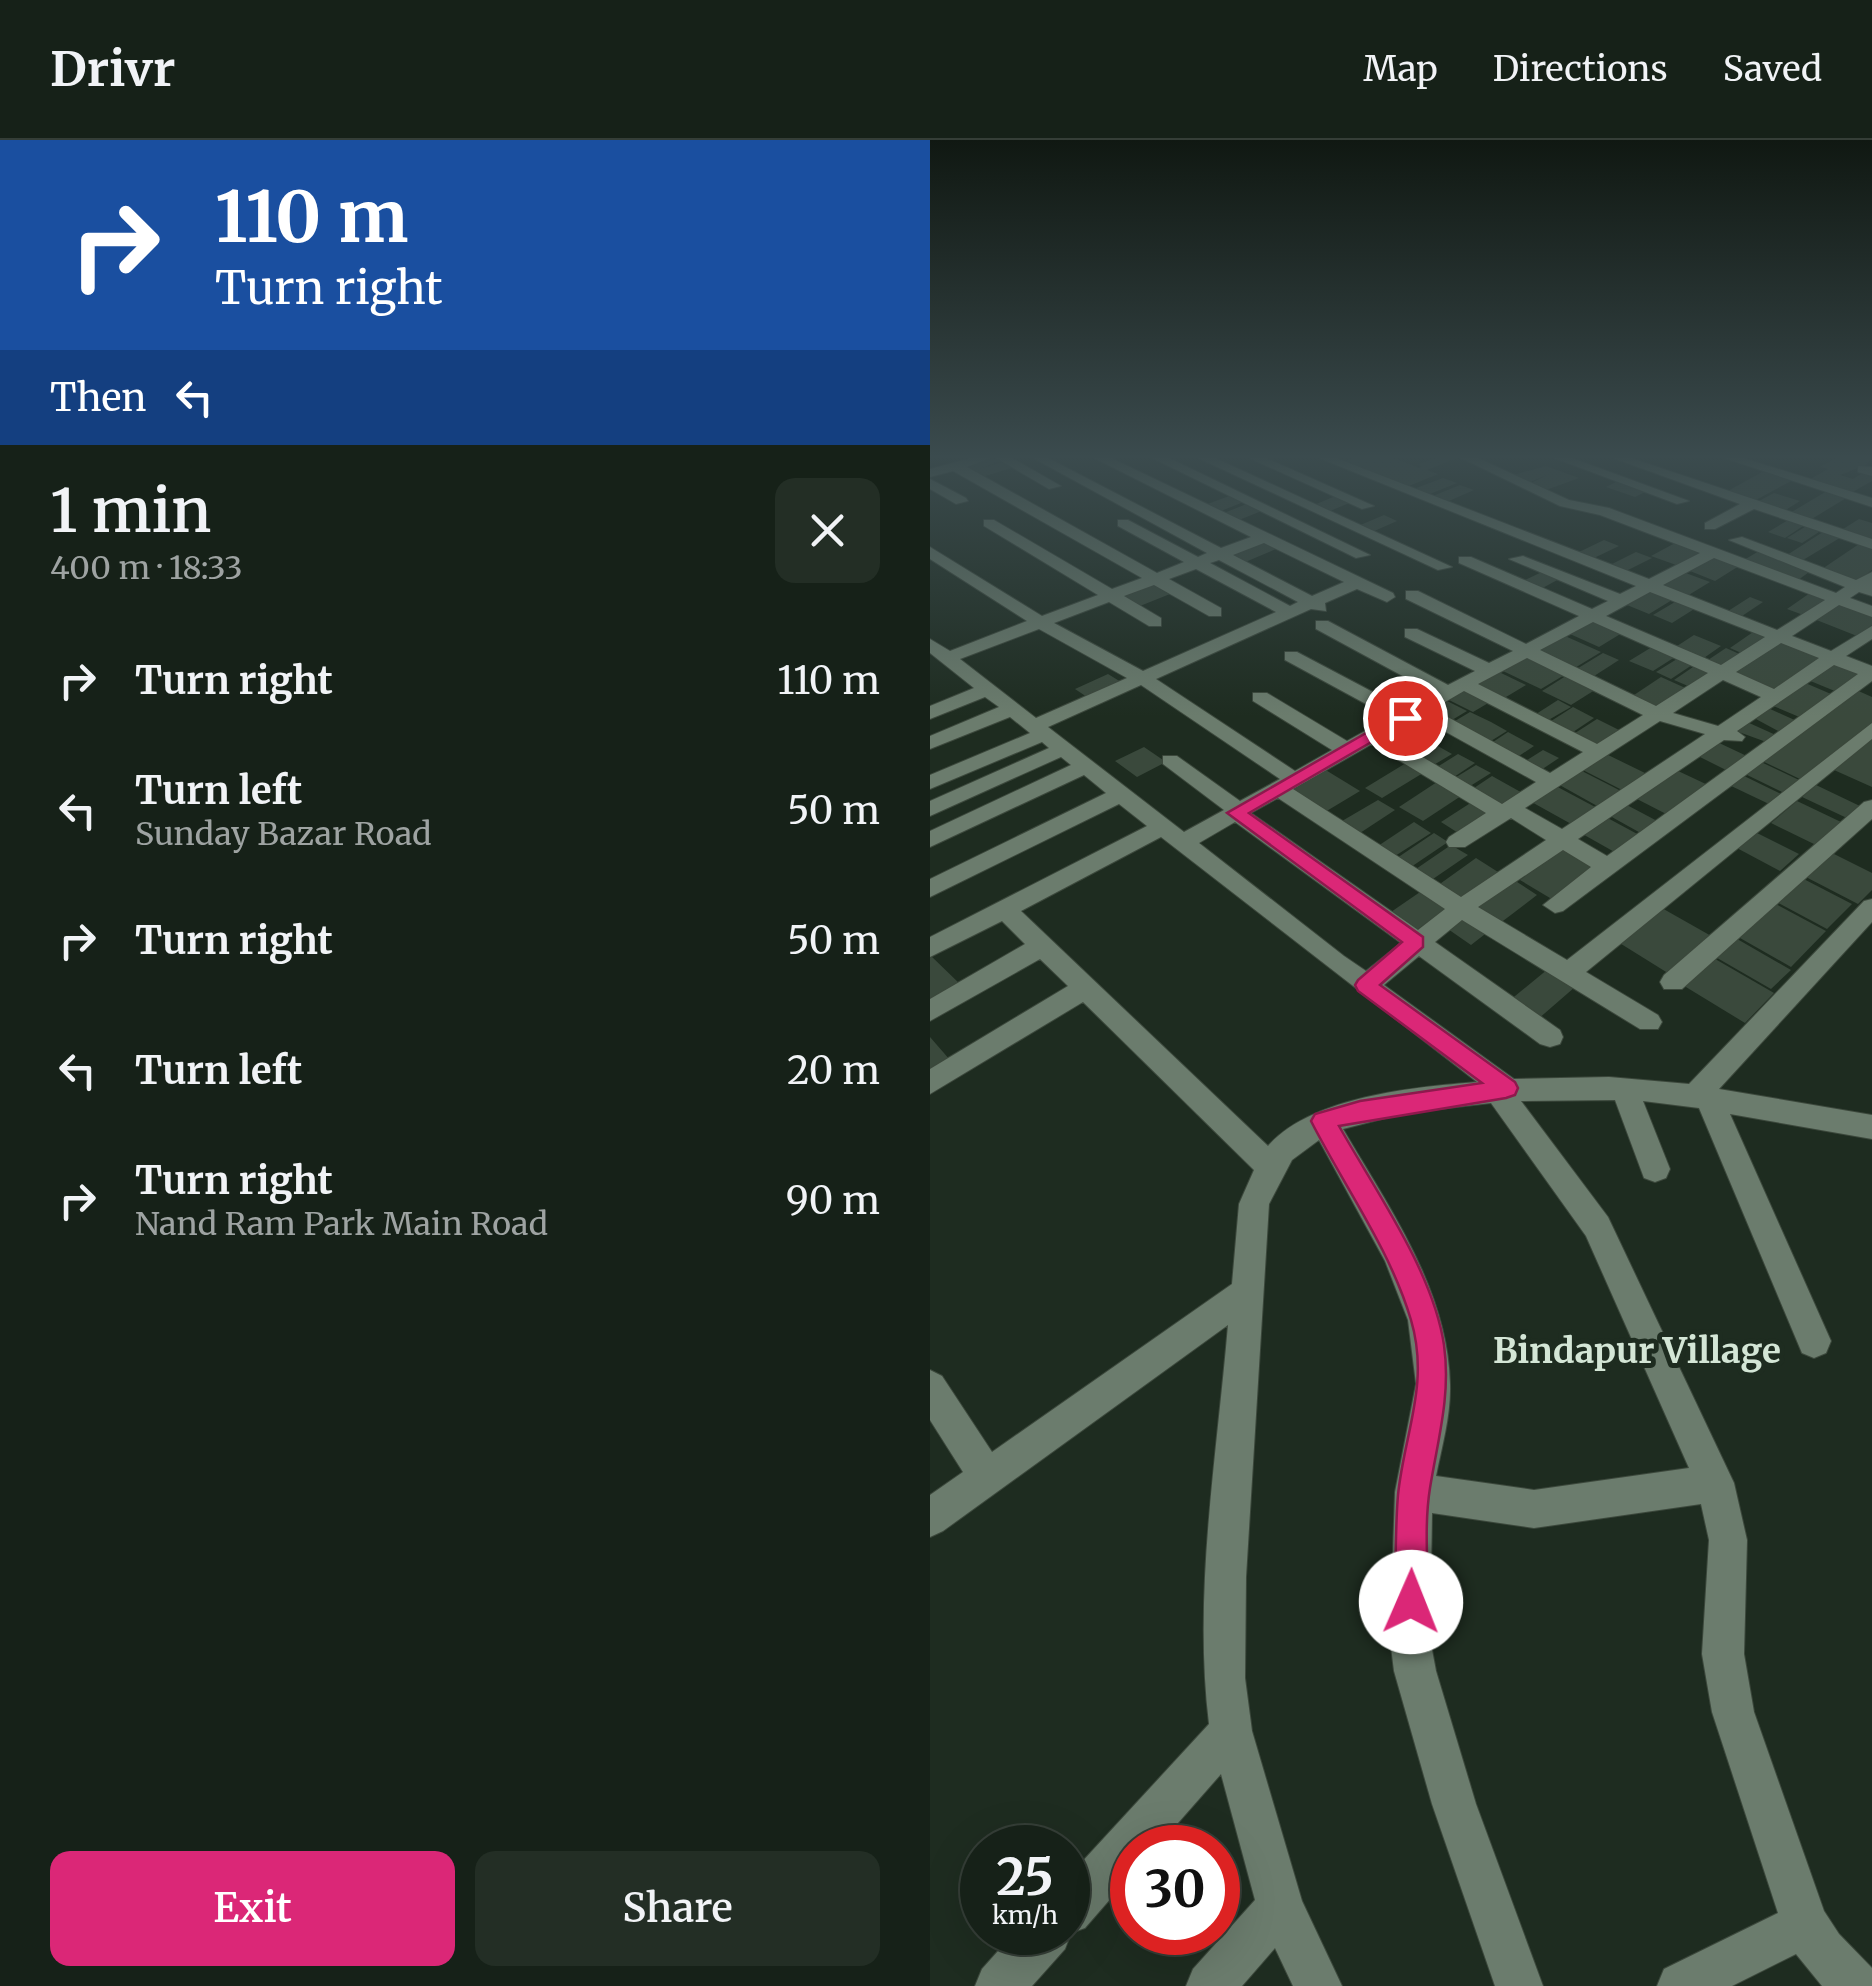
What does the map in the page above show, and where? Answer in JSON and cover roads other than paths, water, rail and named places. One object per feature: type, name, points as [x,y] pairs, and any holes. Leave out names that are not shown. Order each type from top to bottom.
[{"type":"street","points":[[1024,544],[1154,622]]},
{"type":"street","points":[[1093,544],[1215,612]]},
{"type":"street","points":[[1160,544],[1290,612]]},
{"type":"street","points":[[1203,544],[1310,602],[1327,619],[1456,689],[1600,753]]},
{"type":"street","points":[[940,650],[1041,623],[1247,544]]},
{"type":"street","points":[[1280,544],[1387,597]]},
{"type":"street","points":[[1340,544],[1362,555]]},
{"type":"street","points":[[1394,544],[1444,567]]},
{"type":"street","points":[[1543,544],[1834,657],[1868,680],[1554,904]]},
{"type":"street","points":[[1693,544],[1872,612]]},
{"type":"street","points":[[1749,544],[1867,585]]},
{"type":"street","points":[[930,552],[1041,623],[1142,678],[1462,908],[1649,1022]]},
{"type":"street","points":[[1182,843],[1456,689],[1713,552]]},
{"type":"street","points":[[1517,559],[1622,601]]},
{"type":"street","points":[[1464,560],[1777,697]]},
{"type":"street","points":[[930,783],[1142,678],[1358,582]]},
{"type":"street","points":[[1456,842],[1837,599],[1867,585]]},
{"type":"street","points":[[1412,594],[1659,715],[1771,749]]},
{"type":"street","points":[[1366,985],[1462,908],[1872,631]]},
{"type":"street","points":[[1410,633],[1490,671]]},
{"type":"street","points":[[940,650],[1182,843],[1502,1089],[1597,1227],[1715,1483],[1728,1540],[1723,1654],[1733,1712],[1805,1924],[1822,1951],[1854,1986]]},
{"type":"street","points":[[1291,656],[1553,783]]},
{"type":"street","points":[[930,713],[988,689]]},
{"type":"street","points":[[1260,697],[1347,750]]},
{"type":"street","points":[[930,744],[1014,708]]},
{"type":"street","points":[[1567,974],[1872,729]]},
{"type":"street","points":[[1373,736],[1607,866]]},
{"type":"street","points":[[930,809],[1065,748]]},
{"type":"street","points":[[1170,760],[1550,1037]]},
{"type":"street","points":[[930,840],[1087,766]]},
{"type":"street","points":[[930,889],[1122,794]]},
{"type":"street","points":[[1673,982],[1872,806]]},
{"type":"street","points":[[930,948],[1163,828]]},
{"type":"street","points":[[1702,1099],[1872,906]]},
{"type":"street","points":[[1004,908],[1270,1167]]},
{"type":"street","points":[[930,1011],[1042,946]]},
{"type":"street","points":[[930,1083],[1086,988]]},
{"type":"street","points":[[1318,1986],[1280,1907],[1231,1731],[1224,1678],[1226,1577],[1254,1204],[1270,1167],[1289,1144],[1323,1121],[1360,1110],[1502,1089],[1625,1090],[1872,1126]]},
{"type":"street","points":[[1625,1090],[1654,1169]]},
{"type":"street","points":[[1702,1099],[1814,1341]]},
{"type":"street","points":[[1323,1121],[1398,1254],[1425,1320],[1432,1384],[1430,1418],[1414,1492],[1410,1639],[1415,1672],[1454,1804],[1520,1986]]},
{"type":"street","points":[[930,1518],[1247,1292]]},
{"type":"street","points":[[930,1388],[986,1478]]},
{"type":"street","points":[[1414,1492],[1534,1509],[1715,1483]]},
{"type":"street","points":[[1090,1887],[1231,1731]]},
{"type":"street","points":[[1210,1986],[1280,1907]]},
{"type":"street","points":[[1681,1986],[1805,1924]]},
{"type":"street","points":[[999,1986],[1027,1955]]},
{"type":"district","name":"Bindapur Village","points":[[1637,1351]]}]
